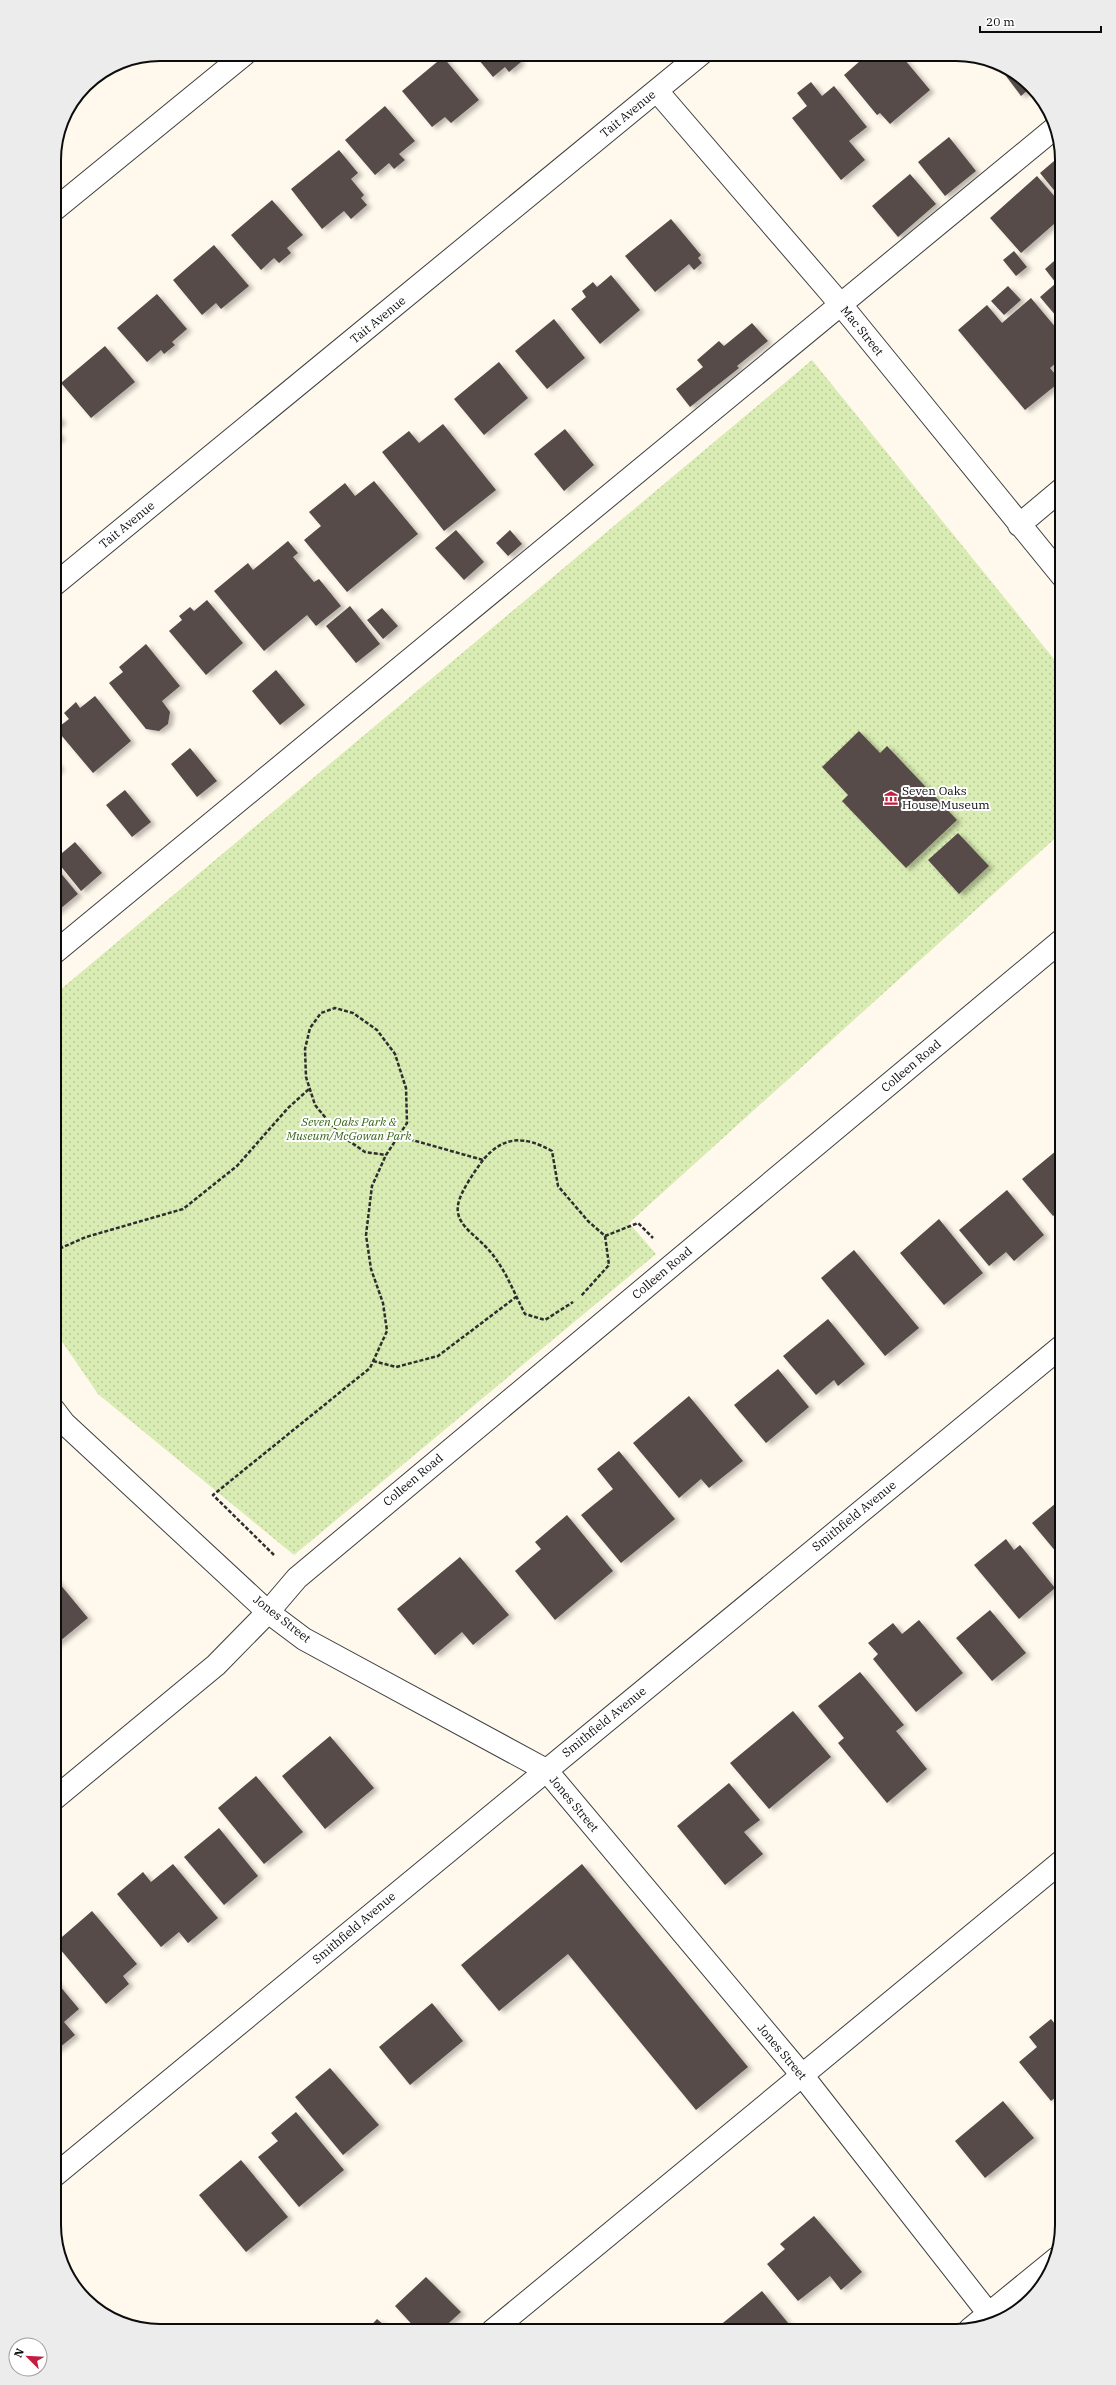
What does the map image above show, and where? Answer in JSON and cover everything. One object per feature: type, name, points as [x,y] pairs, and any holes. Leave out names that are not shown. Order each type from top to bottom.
[{"type":"street","points":[[61,204],[235,61]]},
{"type":"street","name":"Tait Avenue","points":[[61,578],[693,61]]},
{"type":"street","name":"Mac Street","points":[[657,91],[842,306],[1055,568]]},
{"type":"street","points":[[61,947],[842,306],[1051,131]]},
{"type":"street","points":[[1019,525],[1055,495]]},
{"type":"street","name":"Colleen Road","points":[[61,1793],[216,1665],[268,1612],[297,1578],[1055,946]]},
{"type":"street","name":"Smithfield Avenue","points":[[61,2170],[1055,1352]]},
{"type":"street","name":"Jones Street","points":[[61,1425],[268,1612],[304,1639],[546,1770],[802,2075],[989,2314]]},
{"type":"street","points":[[500,2324],[1055,1867]]},
{"type":"street","points":[[979,2321],[1046,2266]]},
{"type":"path","points":[[297,1578],[213,1495],[370,1368],[387,1330],[383,1303],[371,1269],[366,1235],[372,1186],[386,1155],[407,1123],[406,1088],[395,1054],[377,1030],[353,1013],[335,1008],[321,1013],[310,1028],[305,1049],[306,1078],[315,1105],[339,1134],[365,1152],[386,1155]]},
{"type":"path","points":[[61,1248],[86,1237],[183,1209],[237,1166],[288,1108],[309,1089]]},
{"type":"path","points":[[398,1136],[483,1160]]},
{"type":"path","points":[[515,1140],[535,1142],[552,1151],[558,1186],[588,1221],[605,1236],[609,1265],[578,1299],[545,1320],[525,1314],[507,1276],[486,1247],[462,1225],[458,1205],[470,1178],[483,1160],[494,1147],[515,1140]]},
{"type":"path","points":[[605,1236],[638,1223],[676,1261]]},
{"type":"path","points":[[373,1361],[396,1367],[438,1356],[516,1297]]},
{"type":"green space","name":"Seven Oaks Park & Museum/McGowan Park","points":[[812,360],[1055,660],[1055,838],[629,1223],[656,1254],[294,1555],[98,1394],[61,1340],[61,989]]},
{"type":"building","points":[[438,61],[446,61],[479,100],[451,123],[445,117],[432,127],[402,91]]},
{"type":"building","points":[[480,61],[521,62],[509,72],[505,67],[493,77]]},
{"type":"building","points":[[860,61],[906,61],[930,90],[890,124],[880,113],[877,115],[844,75]]},
{"type":"building","points":[[1004,74],[1027,91],[1021,96]]},
{"type":"building","points":[[811,82],[822,96],[834,86],[867,127],[849,141],[865,160],[841,180],[792,118],[807,106],[797,93]]},
{"type":"building","points":[[385,106],[415,141],[399,154],[405,160],[394,169],[389,163],[375,175],[345,140]]},
{"type":"building","points":[[949,137],[976,171],[945,196],[918,162]]},
{"type":"building","points":[[339,150],[358,173],[351,179],[364,195],[361,198],[367,205],[351,219],[344,211],[322,229],[291,189]]},
{"type":"building","points":[[1055,160],[1055,191],[1040,173]]},
{"type":"building","points":[[910,174],[936,204],[898,237],[872,206]]},
{"type":"building","points":[[1037,176],[1055,197],[1055,223],[1021,253],[990,218]]},
{"type":"building","points":[[272,200],[303,235],[287,248],[291,253],[279,263],[274,258],[261,270],[231,235]]},
{"type":"building","points":[[671,219],[701,255],[698,258],[702,263],[694,270],[689,264],[655,292],[625,256]]},
{"type":"building","points":[[214,245],[249,286],[221,309],[216,303],[202,315],[173,280]]},
{"type":"building","points":[[1014,251],[1027,267],[1016,276],[1003,260]]},
{"type":"building","points":[[1055,260],[1055,282],[1045,269]]},
{"type":"building","points":[[611,275],[640,310],[600,344],[571,309],[586,297],[582,291],[593,282],[597,287]]},
{"type":"building","points":[[1055,284],[1055,315],[1040,297]]},
{"type":"building","points":[[1008,286],[1021,300],[1004,315],[991,301]]},
{"type":"building","points":[[157,294],[187,329],[172,342],[175,345],[164,354],[161,350],[147,362],[117,328]]},
{"type":"building","points":[[1031,298],[1055,327],[1055,364],[1050,368],[1055,374],[1055,386],[1025,410],[958,330],[987,305],[1002,323]]},
{"type":"building","points":[[554,319],[585,358],[547,389],[515,351]]},
{"type":"building","points":[[752,323],[768,341],[737,366],[739,368],[690,407],[676,389],[703,367],[697,360],[719,341],[724,346]]},
{"type":"building","points":[[105,346],[135,382],[91,418],[61,383]]},
{"type":"building","points":[[499,362],[528,398],[484,435],[454,399]]},
{"type":"building","points":[[443,424],[496,490],[444,531],[382,452],[409,431],[419,443]]},
{"type":"building","points":[[565,429],[594,465],[564,491],[534,454]]},
{"type":"building","points":[[374,481],[418,534],[347,592],[304,540],[321,526],[309,512],[345,483],[355,496]]},
{"type":"building","points":[[456,530],[484,562],[464,580],[435,548]]},
{"type":"building","points":[[510,530],[522,544],[508,556],[496,543]]},
{"type":"building","points":[[288,541],[298,553],[293,557],[314,582],[319,579],[341,606],[316,626],[307,615],[264,651],[214,591],[248,563],[253,570]]},
{"type":"building","points":[[207,600],[243,643],[206,675],[169,631],[182,620],[179,616],[190,607],[194,611]]},
{"type":"building","points":[[350,606],[380,644],[356,663],[326,626]]},
{"type":"building","points":[[382,608],[398,626],[383,639],[367,620]]},
{"type":"building","points":[[146,644],[180,686],[162,701],[170,712],[168,724],[159,731],[146,729],[109,683],[123,672],[119,667]]},
{"type":"building","points":[[276,670],[305,705],[280,725],[252,691]]},
{"type":"building","points":[[95,696],[131,741],[93,773],[61,735],[61,725],[69,719],[64,713],[76,702],[80,708]]},
{"type":"building","name":"Seven Oaks House Museum","points":[[859,731],[880,753],[887,746],[957,820],[906,868],[842,801],[848,795],[822,767]]},
{"type":"building","points":[[190,748],[217,781],[197,797],[171,764]]},
{"type":"building","points":[[125,790],[151,822],[132,837],[106,805]]},
{"type":"building","points":[[958,833],[989,866],[959,894],[928,860]]},
{"type":"building","points":[[75,842],[102,873],[81,891],[61,866],[61,854]]},
{"type":"building","points":[[61,873],[78,894],[61,908]]},
{"type":"building","points":[[1055,1152],[1055,1214],[1053,1216],[1022,1179]]},
{"type":"building","points":[[1007,1190],[1044,1235],[1014,1261],[1006,1252],[989,1266],[959,1230]]},
{"type":"building","points":[[939,1219],[983,1273],[944,1305],[900,1253]]},
{"type":"building","points":[[854,1250],[919,1328],[885,1356],[821,1278]]},
{"type":"building","points":[[828,1319],[865,1364],[838,1386],[834,1380],[816,1395],[783,1356]]},
{"type":"building","points":[[778,1369],[809,1407],[766,1443],[734,1405]]},
{"type":"building","points":[[689,1396],[743,1461],[709,1488],[701,1479],[679,1498],[633,1443]]},
{"type":"building","points":[[619,1451],[675,1519],[621,1563],[581,1515],[613,1489],[597,1469]]},
{"type":"building","points":[[1055,1504],[1055,1551],[1032,1523]]},
{"type":"building","points":[[567,1515],[613,1571],[555,1620],[515,1571],[541,1549],[535,1542]]},
{"type":"building","points":[[1006,1539],[1014,1550],[1020,1545],[1055,1588],[1019,1619],[974,1565]]},
{"type":"building","points":[[460,1557],[509,1615],[473,1645],[462,1632],[435,1655],[397,1609]]},
{"type":"building","points":[[61,1585],[88,1618],[61,1640]]},
{"type":"building","points":[[990,1610],[1026,1653],[992,1681],[956,1638]]},
{"type":"building","points":[[919,1620],[963,1673],[916,1712],[873,1659],[878,1654],[868,1643],[893,1623],[902,1634]]},
{"type":"building","points":[[860,1672],[904,1725],[896,1731],[927,1769],[887,1803],[838,1743],[844,1738],[818,1706]]},
{"type":"building","points":[[793,1711],[831,1757],[769,1809],[730,1763]]},
{"type":"building","points":[[330,1736],[374,1788],[325,1829],[282,1776]]},
{"type":"building","points":[[256,1776],[303,1832],[264,1864],[218,1808]]},
{"type":"building","points":[[729,1783],[760,1820],[744,1832],[763,1854],[725,1885],[677,1826]]},
{"type":"building","points":[[219,1828],[258,1876],[224,1905],[184,1857]]},
{"type":"building","points":[[173,1864],[218,1918],[188,1943],[179,1932],[161,1947],[117,1894],[143,1872],[151,1882]]},
{"type":"building","points":[[582,1864],[748,2067],[696,2110],[568,1954],[499,2011],[461,1965]]},
{"type":"building","points":[[92,1911],[137,1964],[123,1976],[129,1984],[106,2004],[61,1950],[61,1938]]},
{"type":"building","points":[[61,1987],[79,2009],[64,2022],[75,2035],[61,2046]]},
{"type":"building","points":[[432,2003],[463,2041],[410,2085],[379,2047]]},
{"type":"building","points":[[1051,2019],[1055,2024],[1055,2098],[1051,2101],[1019,2062],[1037,2047],[1029,2037]]},
{"type":"building","points":[[330,2068],[379,2125],[343,2155],[295,2097]]},
{"type":"building","points":[[1003,2101],[1034,2138],[985,2178],[955,2141]]},
{"type":"building","points":[[296,2112],[344,2170],[299,2207],[258,2157],[278,2141],[271,2133]]},
{"type":"building","points":[[241,2160],[288,2217],[246,2252],[199,2195]]},
{"type":"building","points":[[814,2216],[862,2272],[841,2290],[830,2276],[798,2301],[767,2264],[785,2249],[780,2244]]},
{"type":"building","points":[[426,2277],[461,2312],[448,2324],[412,2324],[395,2306]]},
{"type":"building","points":[[762,2291],[789,2324],[722,2324]]},
{"type":"building","points":[[377,2319],[383,2324],[372,2324]]},
{"type":"place","name":"Seven Oaks House Museum","points":[[891,798]]}]
